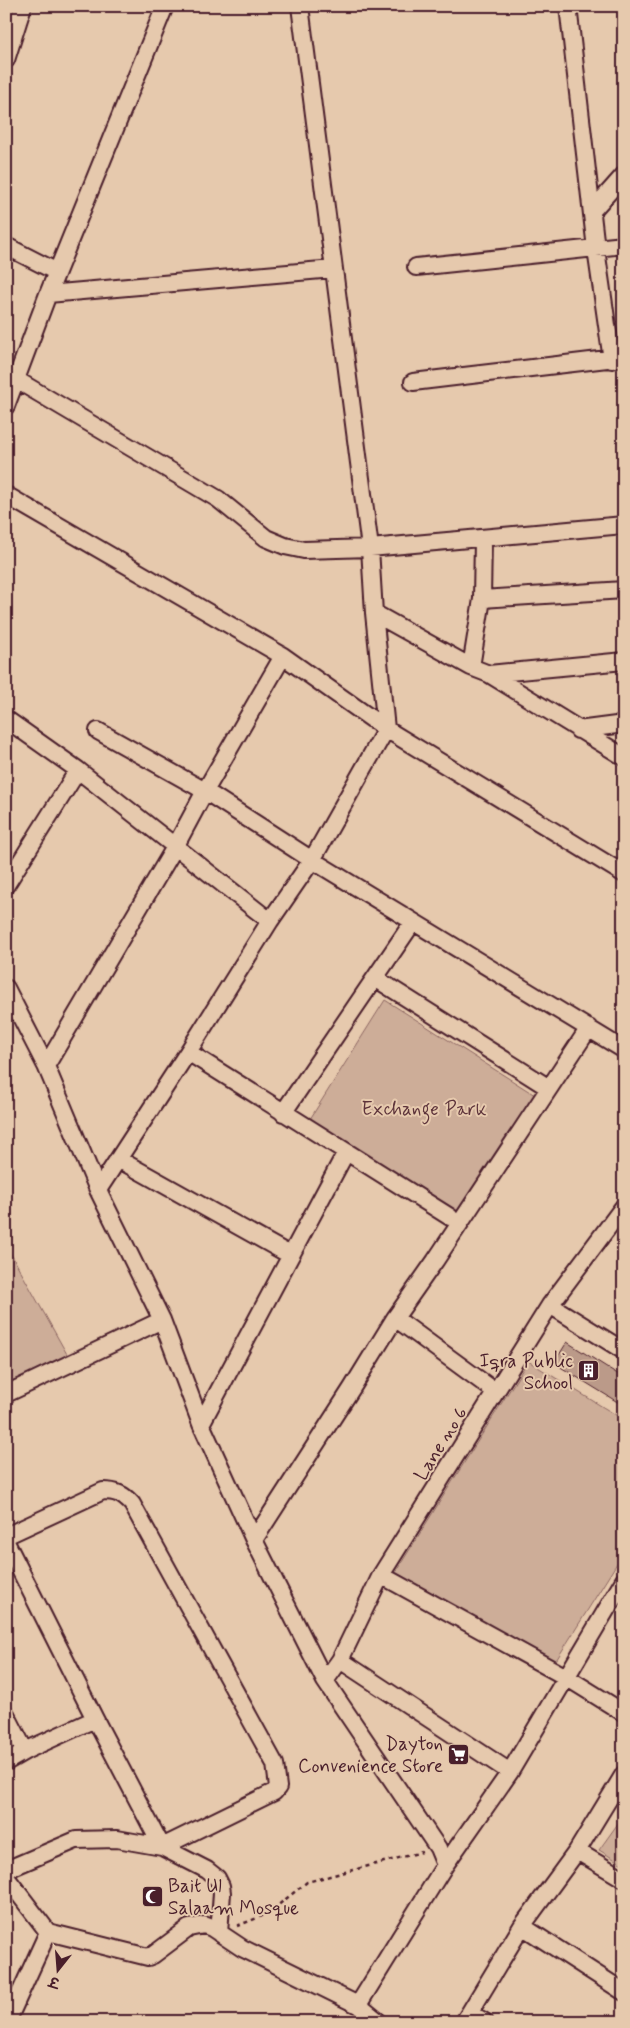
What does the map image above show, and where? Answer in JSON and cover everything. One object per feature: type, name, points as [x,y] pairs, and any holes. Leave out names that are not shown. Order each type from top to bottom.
[{"type":"street","points":[[6,60],[23,6]]},
{"type":"street","points":[[6,406],[48,294],[164,6]]},
{"type":"street","points":[[98,1190],[270,921],[312,860],[386,729],[374,613],[370,548],[300,6]]},
{"type":"street","points":[[413,382],[618,359],[596,249],[568,6]]},
{"type":"street","points":[[592,211],[624,175]]},
{"type":"street","points":[[416,267],[624,245]]},
{"type":"street","points":[[6,246],[57,272]]},
{"type":"street","points":[[48,294],[333,269]]},
{"type":"street","points":[[15,379],[218,498],[266,538],[285,546],[304,550],[370,548],[624,525]]},
{"type":"street","points":[[6,495],[283,656],[386,729],[624,874]]},
{"type":"street","points":[[471,667],[482,599],[483,539]]},
{"type":"street","points":[[482,599],[624,590]]},
{"type":"street","points":[[374,613],[471,667],[489,674],[624,757]]},
{"type":"street","points":[[46,1066],[175,848],[205,791],[283,656]]},
{"type":"street","points":[[489,674],[624,661]]},
{"type":"street","points":[[6,719],[78,770],[270,921]]},
{"type":"street","points":[[578,730],[624,724]]},
{"type":"street","points":[[98,731],[205,791],[312,860],[624,1050]]},
{"type":"street","points":[[6,885],[78,770]]},
{"type":"street","points":[[283,1113],[413,922]]},
{"type":"street","points":[[375,978],[549,1088]]},
{"type":"street","points":[[6,988],[46,1066],[98,1190],[162,1320],[201,1424],[254,1540],[325,1682],[438,1848],[445,1865]]},
{"type":"street","points":[[254,1540],[395,1318],[441,1253],[589,1028]]},
{"type":"street","points":[[188,1052],[450,1217]]},
{"type":"street","points":[[201,1424],[346,1152]]},
{"type":"street","points":[[118,1159],[290,1255]]},
{"type":"street","name":"Lane no 6","points":[[325,1682],[340,1660],[381,1575],[550,1306],[624,1206]]},
{"type":"street","points":[[550,1306],[624,1351]]},
{"type":"street","points":[[395,1318],[496,1392]]},
{"type":"street","points":[[6,1394],[162,1320]]},
{"type":"street","points":[[6,1536],[103,1491],[118,1492],[125,1496],[141,1521],[274,1764],[278,1787],[274,1792],[162,1846]]},
{"type":"street","points":[[6,1542],[95,1719],[162,1846]]},
{"type":"street","points":[[381,1575],[566,1677],[624,1713]]},
{"type":"street","points":[[358,2005],[445,1865],[510,1772],[566,1677],[619,1599],[624,1580]]},
{"type":"street","points":[[340,1660],[510,1772]]},
{"type":"street","points":[[6,1714],[25,1751]]},
{"type":"street","points":[[6,1762],[25,1751],[95,1719]]},
{"type":"street","points":[[484,2022],[467,2017],[522,1926],[577,1851],[624,1774]]},
{"type":"street","points":[[6,1870],[76,1840],[85,1838],[117,1839],[162,1846],[207,1870],[217,1878],[222,1893],[219,1932]]},
{"type":"street","points":[[577,1851],[624,1879]]},
{"type":"street","points":[[6,1877],[48,1932],[148,1956],[153,1955],[180,1934],[196,1926],[204,1925],[219,1932],[242,1948],[358,2005],[379,2022]]},
{"type":"street","points":[[522,1926],[624,1992]]},
{"type":"street","points":[[7,2022],[48,1932]]},
{"type":"path","points":[[219,1932],[267,1914],[307,1882],[438,1848]]},
{"type":"green space","name":"Exchange Park","points":[[385,1000],[538,1097],[463,1215],[310,1119]]},
{"type":"green space","points":[[6,1245],[68,1356],[6,1384]]},
{"type":"green space","points":[[528,1361],[624,1420],[624,1552],[550,1670],[395,1573]]},
{"type":"green space","points":[[624,1815],[624,1865],[599,1850]]},
{"type":"building","name":"Iqra Public School","points":[[567,1342],[624,1378],[624,1406],[554,1363]]},
{"type":"place","name":"Iqra Public School","points":[[589,1371]]},
{"type":"place","name":"Dayton Convenience Store","points":[[459,1754]]},
{"type":"place","name":"Bait Ul Salaam Mosque","points":[[152,1896]]}]
